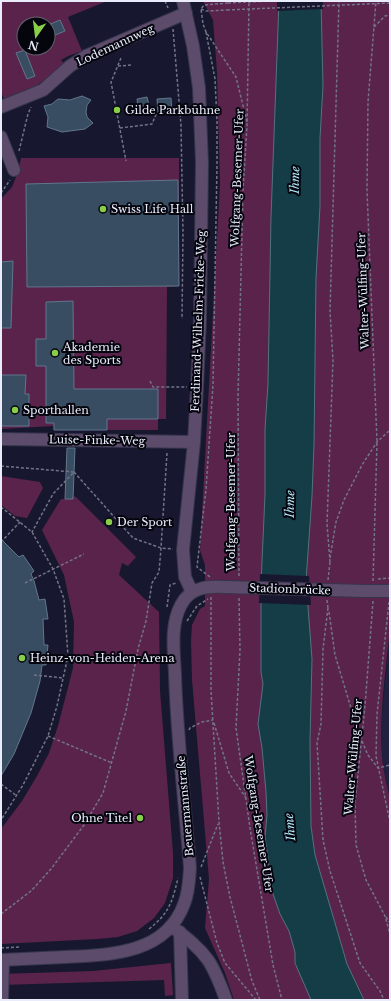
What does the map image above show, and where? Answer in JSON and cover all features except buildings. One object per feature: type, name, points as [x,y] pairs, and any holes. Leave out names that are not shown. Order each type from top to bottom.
[{"type":"street","name":"Lodemannweg","points":[[1,107],[43,90],[70,66],[86,56],[172,18],[185,7]]},
{"type":"street","name":"Ferdinand-Wilhelm-Fricke-Weg","points":[[185,7],[199,88],[202,163],[200,319],[197,388],[194,442],[183,550],[186,577],[192,592]]},
{"type":"street","points":[[1,137],[14,170]]},
{"type":"street","name":"Luise-Finke-Weg","points":[[1,439],[194,442]]},
{"type":"street","name":"Stadionbrücke","points":[[192,592],[210,586],[366,585],[390,599]]},
{"type":"street","name":"Beuermannstraße","points":[[2,956],[92,956],[126,951],[153,941],[163,935],[177,918],[184,904],[188,889],[190,868],[176,713],[174,639],[177,614],[181,605],[192,592]]},
{"type":"street","points":[[171,925],[182,1000]]},
{"type":"street","points":[[171,925],[208,960],[215,972],[226,1000]]},
{"type":"street","points":[[2,956],[2,1000]]},
{"type":"path","name":"Wolfgang-Besemer-Ufer","points":[[239,579],[238,397],[243,190],[247,126],[249,1]]},
{"type":"path","points":[[201,9],[204,5],[269,1]]},
{"type":"path","points":[[330,562],[327,524],[333,360],[330,311],[339,1]]},
{"type":"path","name":"Walter-Wülfing-Ufer","points":[[373,580],[377,442],[367,190],[368,102],[376,1]]},
{"type":"path","points":[[201,9],[206,11],[390,3]]},
{"type":"path","points":[[201,9],[203,24],[206,32],[236,77],[247,126]]},
{"type":"path","points":[[374,27],[385,16],[390,15]]},
{"type":"path","points":[[172,18],[181,126],[183,233],[182,319]]},
{"type":"path","points":[[121,58],[111,82],[126,161]]},
{"type":"path","points":[[118,66],[132,65]]},
{"type":"path","points":[[1,193],[8,184],[14,170],[28,114],[43,90]]},
{"type":"path","points":[[120,128],[152,124],[157,112]]},
{"type":"path","points":[[150,381],[154,387],[197,388]]},
{"type":"path","points":[[328,572],[336,522],[344,500],[362,465],[377,442],[390,430]]},
{"type":"path","points":[[1,914],[31,891],[51,869],[84,825],[103,793],[126,711],[138,649],[146,621],[152,582],[159,572],[168,441]]},
{"type":"path","points":[[1,466],[74,472],[133,538],[161,548]]},
{"type":"path","points":[[32,532],[53,494],[74,472]]},
{"type":"path","points":[[1,507],[32,532],[53,569],[64,599],[68,656],[57,706],[48,736],[24,785],[1,820]]},
{"type":"path","points":[[1,542],[20,522]]},
{"type":"path","points":[[25,583],[84,554]]},
{"type":"path","points":[[366,585],[373,580],[390,578]]},
{"type":"path","name":"Wolfgang-Besemer-Ufer","points":[[239,594],[240,650],[236,728],[250,828],[273,965],[282,1000]]},
{"type":"path","points":[[186,624],[197,606],[210,597],[211,691],[223,862],[230,897],[252,981],[260,1000]]},
{"type":"path","points":[[390,599],[377,714],[376,756],[390,822]]},
{"type":"path","name":"Walter-Wülfing-Ufer","points":[[373,600],[366,706],[361,739],[355,803],[356,844],[366,880],[385,916],[390,934]]},
{"type":"path","points":[[378,768],[368,755],[361,739],[335,655],[328,608],[323,649],[322,724],[317,743],[323,840],[330,871],[360,963],[380,990],[384,1000]]},
{"type":"path","points":[[34,676],[63,678]]},
{"type":"path","points":[[213,720],[229,773],[247,800]]},
{"type":"path","points":[[188,732],[190,728],[202,722],[213,720]]},
{"type":"path","points":[[48,736],[112,763]]},
{"type":"path","points":[[378,768],[390,765]]},
{"type":"path","points":[[1,784],[17,796]]},
{"type":"path","points":[[199,872],[219,822]]},
{"type":"path","points":[[199,864],[199,872],[217,943],[225,963],[256,1000]]},
{"type":"path","points":[[385,916],[390,923]]},
{"type":"path","points":[[144,933],[171,925]]},
{"type":"path","points":[[2,956],[24,947]]},
{"type":"shaded area","points":[[1,1],[107,1],[68,17],[82,51],[61,60],[65,65],[36,86],[4,99],[1,92]]},
{"type":"shaded area","points":[[203,1],[390,1],[390,628],[383,692],[381,740],[383,767],[390,799],[390,1000],[234,1000],[225,973],[205,928],[209,879],[192,680],[191,640],[192,625],[200,609],[205,606],[205,565],[200,550],[220,184],[217,72],[213,20]]},
{"type":"shaded area","points":[[21,158],[179,158],[179,286],[167,287],[166,419],[158,419],[158,430],[54,430],[53,426],[1,429],[1,199],[12,187],[18,172]]},
{"type":"shaded area","points":[[1,476],[40,482],[43,488],[27,518],[15,516],[1,505]]},
{"type":"shaded area","points":[[73,496],[76,497],[136,557],[128,566],[122,563],[119,575],[159,612],[160,691],[173,853],[173,878],[165,903],[154,918],[137,931],[118,937],[1,944],[1,829],[22,801],[49,753],[58,726],[73,668],[74,622],[64,575],[42,530],[61,499],[73,499]]},
{"type":"shaded area","points":[[390,628],[390,799],[382,756],[382,715]]},
{"type":"shaded area","points":[[171,963],[173,995],[165,996],[164,980],[1,985],[1,974],[93,971]]},
{"type":"water","name":"Ihme","points":[[279,1],[321,1],[323,86],[320,138],[320,206],[316,278],[314,445],[306,581],[312,659],[310,741],[311,826],[315,855],[347,964],[364,1000],[311,1000],[295,963],[295,952],[289,931],[280,914],[273,894],[265,837],[267,815],[266,792],[258,724],[263,684],[261,672],[261,584],[265,495],[265,429],[268,384],[271,217]]},
{"type":"pier","points":[[277,1],[323,1],[323,9],[277,11]]},
{"type":"pier","points":[[260,574],[309,576],[311,605],[259,603]]},
{"type":"place","name":"Gilde Parkbühne","points":[[117,110]]},
{"type":"place","name":"Swiss Life Hall","points":[[103,209]]},
{"type":"place","name":"Akademie des Sports","points":[[55,353]]},
{"type":"place","name":"Sporthallen","points":[[15,410]]},
{"type":"place","name":"Der Sport","points":[[109,522]]},
{"type":"place","name":"Heinz-von-Heiden-Arena","points":[[22,658]]},
{"type":"place","name":"Ohne Titel","points":[[140,818]]}]
